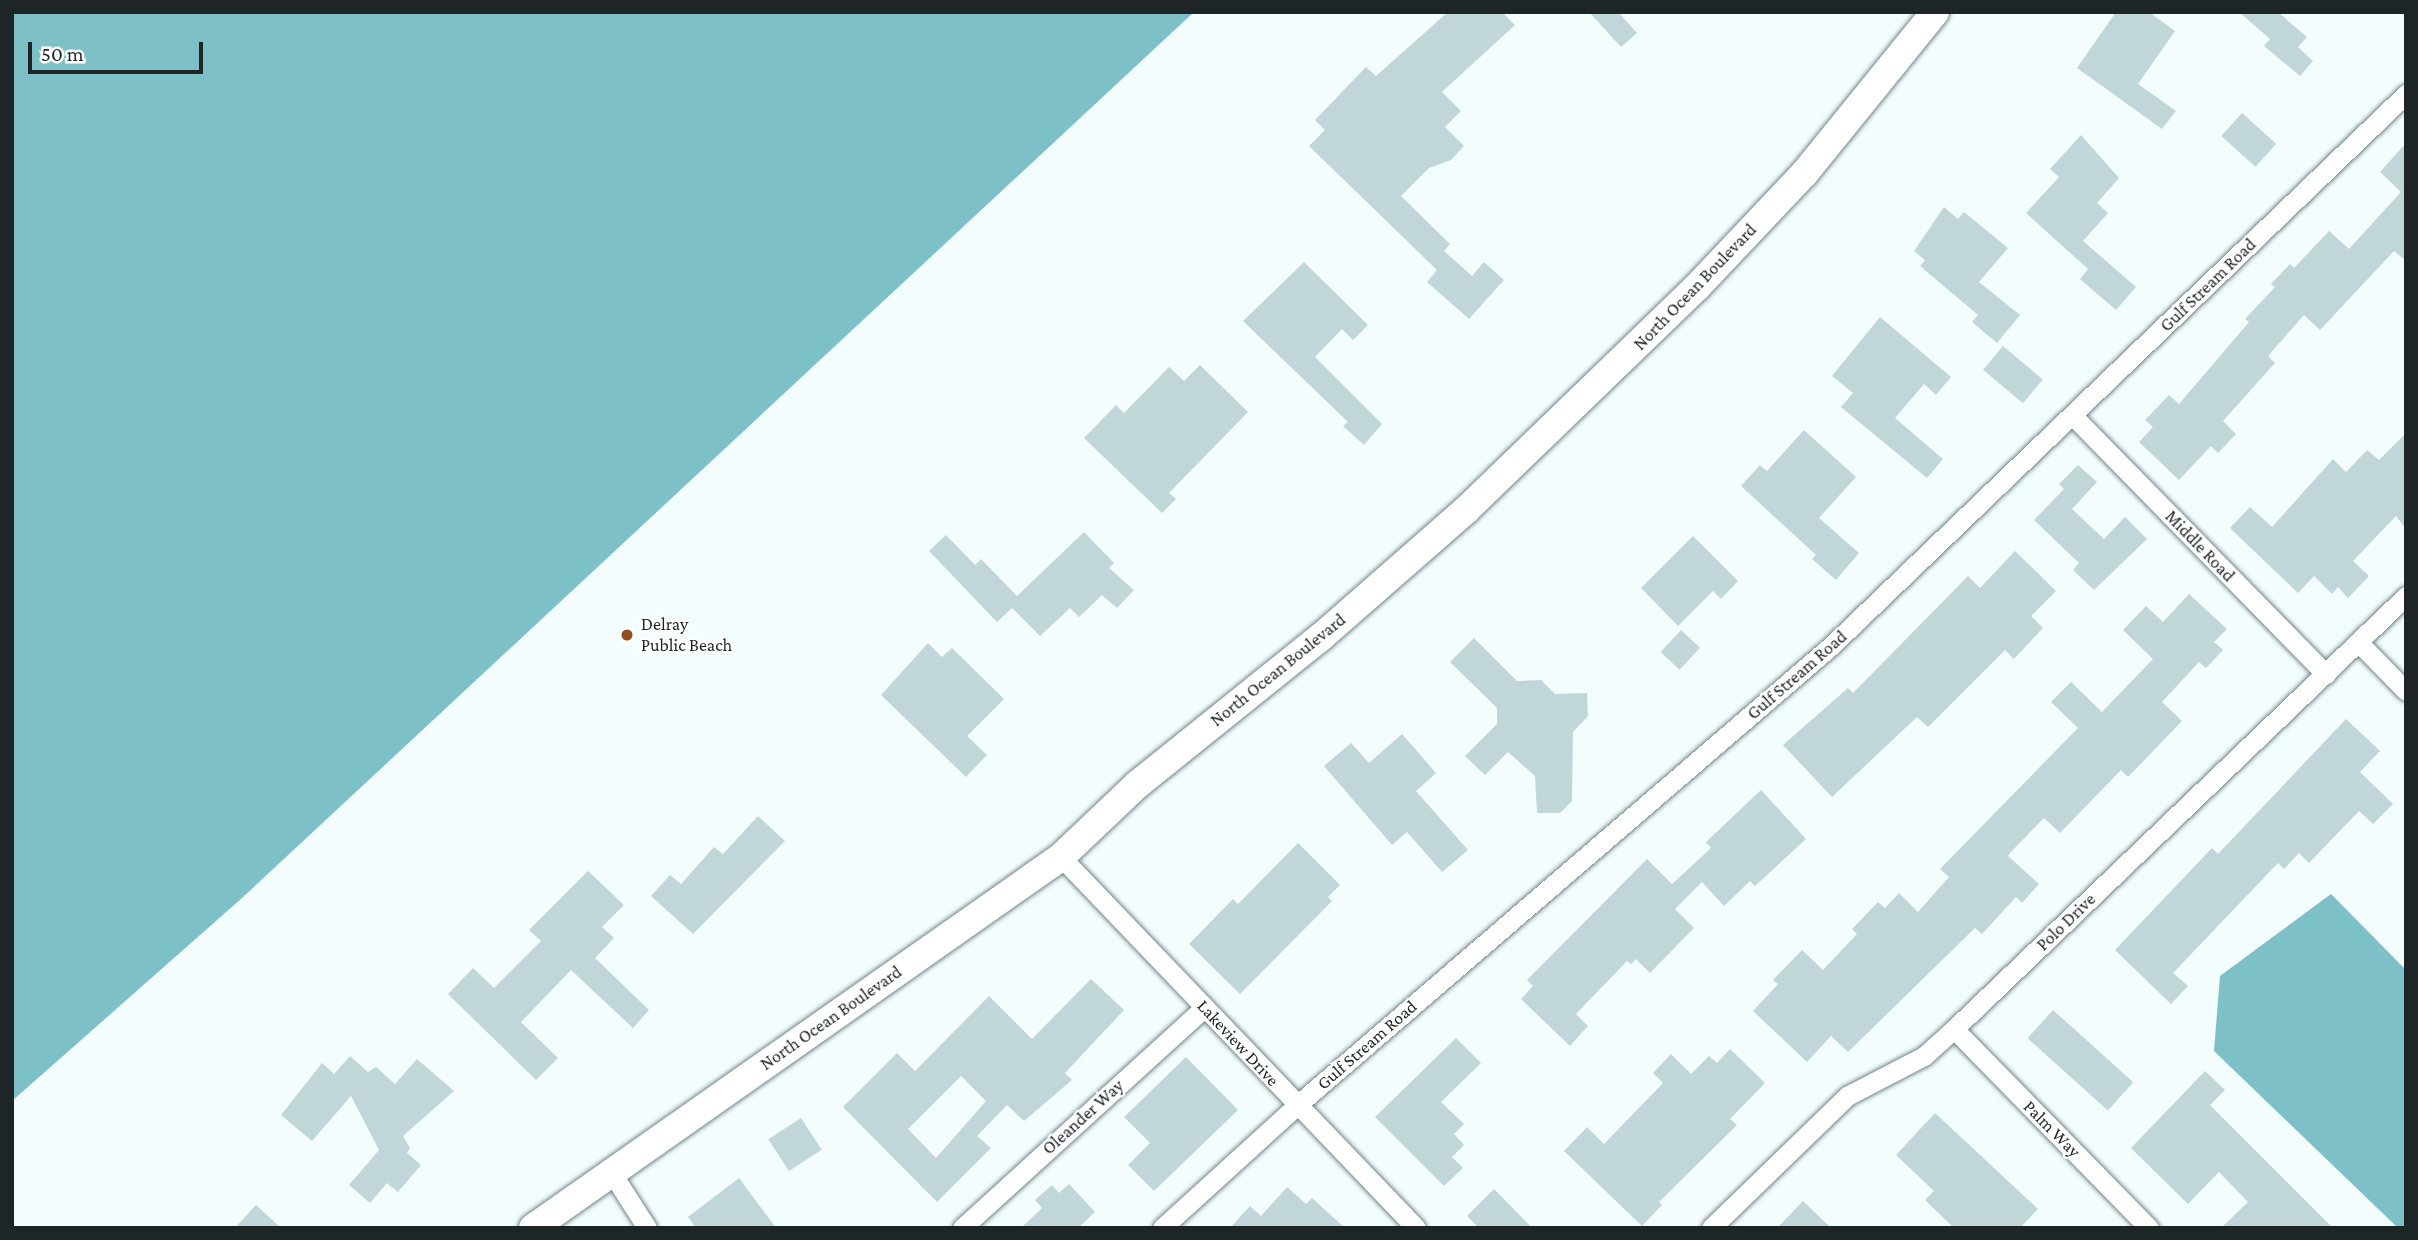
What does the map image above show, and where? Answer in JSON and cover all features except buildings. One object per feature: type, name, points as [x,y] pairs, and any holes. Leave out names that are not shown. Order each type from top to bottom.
[{"type":"main road","name":"North Ocean Boulevard","points":[[533,1228],[610,1170],[1061,857],[1138,784],[1352,610],[1575,408],[1804,174],[1935,12]]},
{"type":"street","name":"Gulf Stream Road","points":[[1162,1228],[1296,1106],[1832,645],[2074,417],[2406,94]]},
{"type":"street","name":"Middle Road","points":[[2074,417],[2326,674]]},
{"type":"street","name":"Polo Drive","points":[[1711,1228],[1847,1096],[1909,1065],[1954,1029],[2406,596]]},
{"type":"street","points":[[2358,643],[2406,691]]},
{"type":"street","name":"Lakeview Drive","points":[[1061,857],[1296,1106],[1416,1228]]},
{"type":"street","name":"Oleander Way","points":[[962,1228],[1205,1007]]},
{"type":"street","name":"Palm Way","points":[[1954,1029],[2149,1228]]},
{"type":"street","points":[[610,1170],[647,1228]]},
{"type":"water","points":[[12,12],[1194,12],[242,898],[12,1101]]},
{"type":"water","points":[[2331,894],[2406,970],[2406,1228],[2398,1228],[2214,1051],[2220,976]]},
{"type":"place","name":"Delray Public Beach","points":[[627,635]]}]
